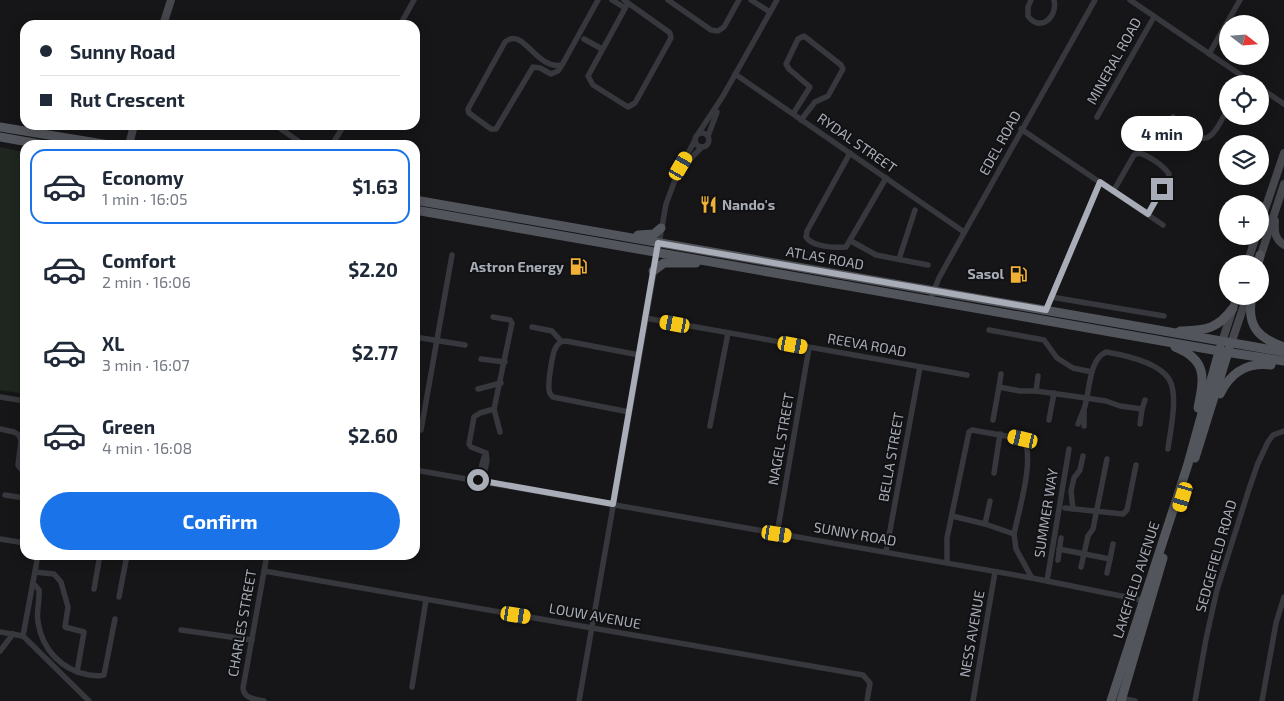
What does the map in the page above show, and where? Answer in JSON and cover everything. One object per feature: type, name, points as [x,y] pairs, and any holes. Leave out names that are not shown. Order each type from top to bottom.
[{"type":"main road","points":[[165,20],[171,0]]},
{"type":"main road","points":[[0,127],[79,140]]},
{"type":"main road","points":[[0,137],[20,141]]},
{"type":"main road","points":[[1269,197],[1284,153]]},
{"type":"main road","points":[[1283,186],[1274,230],[1277,239],[1284,245]]},
{"type":"main road","points":[[1261,255],[1283,186]]},
{"type":"main road","name":"ATLAS ROAD","points":[[420,201],[613,235],[721,263],[1046,310],[1162,332],[1225,347]]},
{"type":"main road","name":"ATLAS ROAD","points":[[420,211],[658,248],[932,295],[1157,340],[1225,347]]},
{"type":"main road","points":[[613,235],[621,233],[650,235],[661,228]]},
{"type":"main road","points":[[653,271],[664,263],[721,263]]},
{"type":"main road","points":[[1225,347],[1234,305]]},
{"type":"main road","points":[[1225,347],[1243,305]]},
{"type":"main road","points":[[1251,305],[1250,314],[1257,331],[1269,342],[1284,348]]},
{"type":"main road","points":[[1162,332],[1211,328],[1223,322],[1233,308]]},
{"type":"main road","points":[[1157,340],[1180,349],[1193,357],[1198,362],[1202,372],[1202,387],[1189,446],[1188,464]]},
{"type":"main road","points":[[1225,347],[1284,352]]},
{"type":"main road","points":[[1225,347],[1284,361]]},
{"type":"main road","name":"LAKEFIELD AVENUE","points":[[1146,601],[1196,456],[1225,347]]},
{"type":"main road","name":"LAKEFIELD AVENUE","points":[[1117,699],[1225,347]]},
{"type":"main road","points":[[1196,456],[1218,398],[1224,386],[1234,374],[1256,364],[1284,366]]},
{"type":"street","points":[[403,20],[414,0]]},
{"type":"street","points":[[562,65],[557,66],[540,59],[529,47],[516,38],[508,39],[468,110],[469,114],[491,129],[496,129],[531,69],[536,67],[553,74],[562,65],[598,0]]},
{"type":"street","points":[[612,0],[625,4],[670,34],[670,38],[635,103],[628,107],[606,94],[589,80],[589,74],[625,4]]},
{"type":"street","points":[[668,0],[711,30],[718,31],[724,27],[739,0]]},
{"type":"street","points":[[751,0],[770,12]]},
{"type":"street","points":[[579,701],[668,194],[696,137],[723,96],[777,0]]},
{"type":"street","points":[[1032,0],[1028,7],[1028,16],[1034,22],[1043,24],[1048,22],[1055,10],[1054,0]]},
{"type":"street","name":"EDEL ROAD","points":[[932,295],[964,232],[1095,0]]},
{"type":"street","points":[[1130,0],[1210,54],[1236,75]]},
{"type":"street","points":[[1210,54],[1240,0]]},
{"type":"street","name":"MINERAL ROAD","points":[[1097,117],[1154,17]]},
{"type":"street","points":[[793,114],[810,87],[789,69],[786,64],[798,39],[804,36],[843,69],[828,96],[815,102],[801,120]]},
{"type":"street","points":[[584,39],[602,49]]},
{"type":"street","name":"RYDAL STREET","points":[[735,74],[964,232]]},
{"type":"street","points":[[1269,94],[1284,104]]},
{"type":"street","points":[[676,178],[693,156],[709,143],[708,136],[711,125],[723,96]]},
{"type":"street","points":[[1174,117],[1184,128],[1205,139],[1212,135],[1219,123]]},
{"type":"street","points":[[1021,129],[1114,190],[1163,225]]},
{"type":"street","points":[[282,130],[297,140]]},
{"type":"street","points":[[696,137],[704,133],[708,136]]},
{"type":"street","points":[[696,137],[696,144],[702,147]]},
{"type":"street","points":[[850,153],[805,234],[808,241],[843,248],[848,246],[886,178]]},
{"type":"street","points":[[1114,190],[1134,155],[1139,153],[1145,155],[1165,169],[1169,174],[1168,179],[1148,214]]},
{"type":"street","points":[[1046,310],[1100,182]]},
{"type":"street","points":[[899,259],[915,210]]},
{"type":"street","points":[[851,240],[876,255],[928,264]]},
{"type":"street","points":[[421,430],[452,255]]},
{"type":"street","points":[[1051,296],[1164,316]]},
{"type":"street","points":[[493,317],[512,322],[501,383],[494,409],[500,432]]},
{"type":"street","name":"REEVA ROAD","points":[[645,318],[967,375]]},
{"type":"street","points":[[532,327],[552,331],[561,342]]},
{"type":"street","points":[[988,330],[1044,340],[1057,358],[1074,368],[1092,372]]},
{"type":"street","points":[[710,426],[728,333]]},
{"type":"street","points":[[420,338],[465,345]]},
{"type":"street","points":[[629,412],[552,396],[549,388],[554,352],[557,345],[566,341],[639,355]]},
{"type":"street","name":"NAGEL STREET","points":[[777,534],[809,348]]},
{"type":"street","points":[[1081,425],[1092,372],[1098,358],[1106,352],[1142,361],[1164,373],[1169,380],[1173,393],[1173,411],[1168,449]]},
{"type":"street","points":[[480,359],[505,362]]},
{"type":"street","name":"BELLA STREET","points":[[886,552],[920,367]]},
{"type":"street","points":[[993,420],[1002,374]]},
{"type":"street","points":[[1036,391],[1038,376]]},
{"type":"street","points":[[478,389],[501,383]]},
{"type":"street","points":[[999,387],[1106,401],[1120,406],[1142,409]]},
{"type":"street","points":[[1049,420],[1054,393]]},
{"type":"street","points":[[0,397],[20,400]]},
{"type":"street","points":[[1140,424],[1145,400]]},
{"type":"street","points":[[481,480],[486,453],[471,447],[469,444],[473,418],[475,415],[494,409]]},
{"type":"street","points":[[0,429],[14,432],[20,438]]},
{"type":"street","points":[[947,563],[947,538],[969,432],[972,430],[1000,434],[1023,439],[1028,450],[1029,464],[1014,534],[1016,549],[1032,578]]},
{"type":"street","name":"SEDGEFIELD ROAD","points":[[1195,701],[1217,590],[1249,489],[1268,442],[1273,435],[1284,431]]},
{"type":"street","points":[[994,474],[1000,434]]},
{"type":"street","points":[[20,449],[18,465],[20,467]]},
{"type":"street","name":"SUMMER WAY","points":[[1047,581],[1069,449]]},
{"type":"street","points":[[1073,509],[1071,491],[1074,478],[1080,470],[1083,456]]},
{"type":"street","points":[[1080,567],[1088,536],[1093,529],[1107,460]]},
{"type":"street","points":[[1066,508],[1121,515],[1125,512],[1136,466]]},
{"type":"street","name":"SUNNY ROAD","points":[[420,471],[1032,578],[1146,601]]},
{"type":"street","points":[[5,495],[20,497]]},
{"type":"street","points":[[985,524],[990,501]]},
{"type":"street","points":[[952,516],[985,524],[1014,534]]},
{"type":"street","points":[[1058,560],[1061,538]]},
{"type":"street","points":[[0,539],[20,542]]},
{"type":"street","points":[[1107,573],[1113,544]]},
{"type":"street","points":[[1059,549],[1110,559]]},
{"type":"street","points":[[23,636],[37,560]]},
{"type":"street","points":[[94,589],[99,560]]},
{"type":"street","points":[[119,597],[126,560]]},
{"type":"street","name":"CHARLES STREET","points":[[264,701],[245,695],[244,684],[266,560]]},
{"type":"street","name":"LOUW AVENUE","points":[[264,571],[863,675],[870,682],[867,701]]},
{"type":"street","points":[[35,572],[51,573],[59,578],[65,592],[68,607],[65,627],[84,632],[77,672]]},
{"type":"street","name":"NESS AVENUE","points":[[973,701],[995,572]]},
{"type":"street","points":[[32,584],[39,590],[36,614],[44,643],[60,663],[77,672],[100,676],[106,673],[115,619]]},
{"type":"street","points":[[1262,701],[1276,623],[1284,598]]},
{"type":"street","points":[[412,687],[426,600]]},
{"type":"street","points":[[181,630],[252,640]]},
{"type":"street","points":[[0,632],[23,636],[89,701]]},
{"type":"street","points":[[0,651],[13,634]]},
{"type":"street","points":[[1117,699],[1135,701]]},
{"type":"shaded area","points":[[0,147],[20,151],[20,393],[0,390]]},
{"type":"place","name":"Nando's","points":[[708,205]]},
{"type":"place","name":"Astron Energy","points":[[578,267]]},
{"type":"place","name":"Sasol","points":[[1018,274]]},
{"type":"route","points":[[478,480],[613,504],[658,243],[1046,310],[1100,182],[1148,214],[1162,189]]}]
